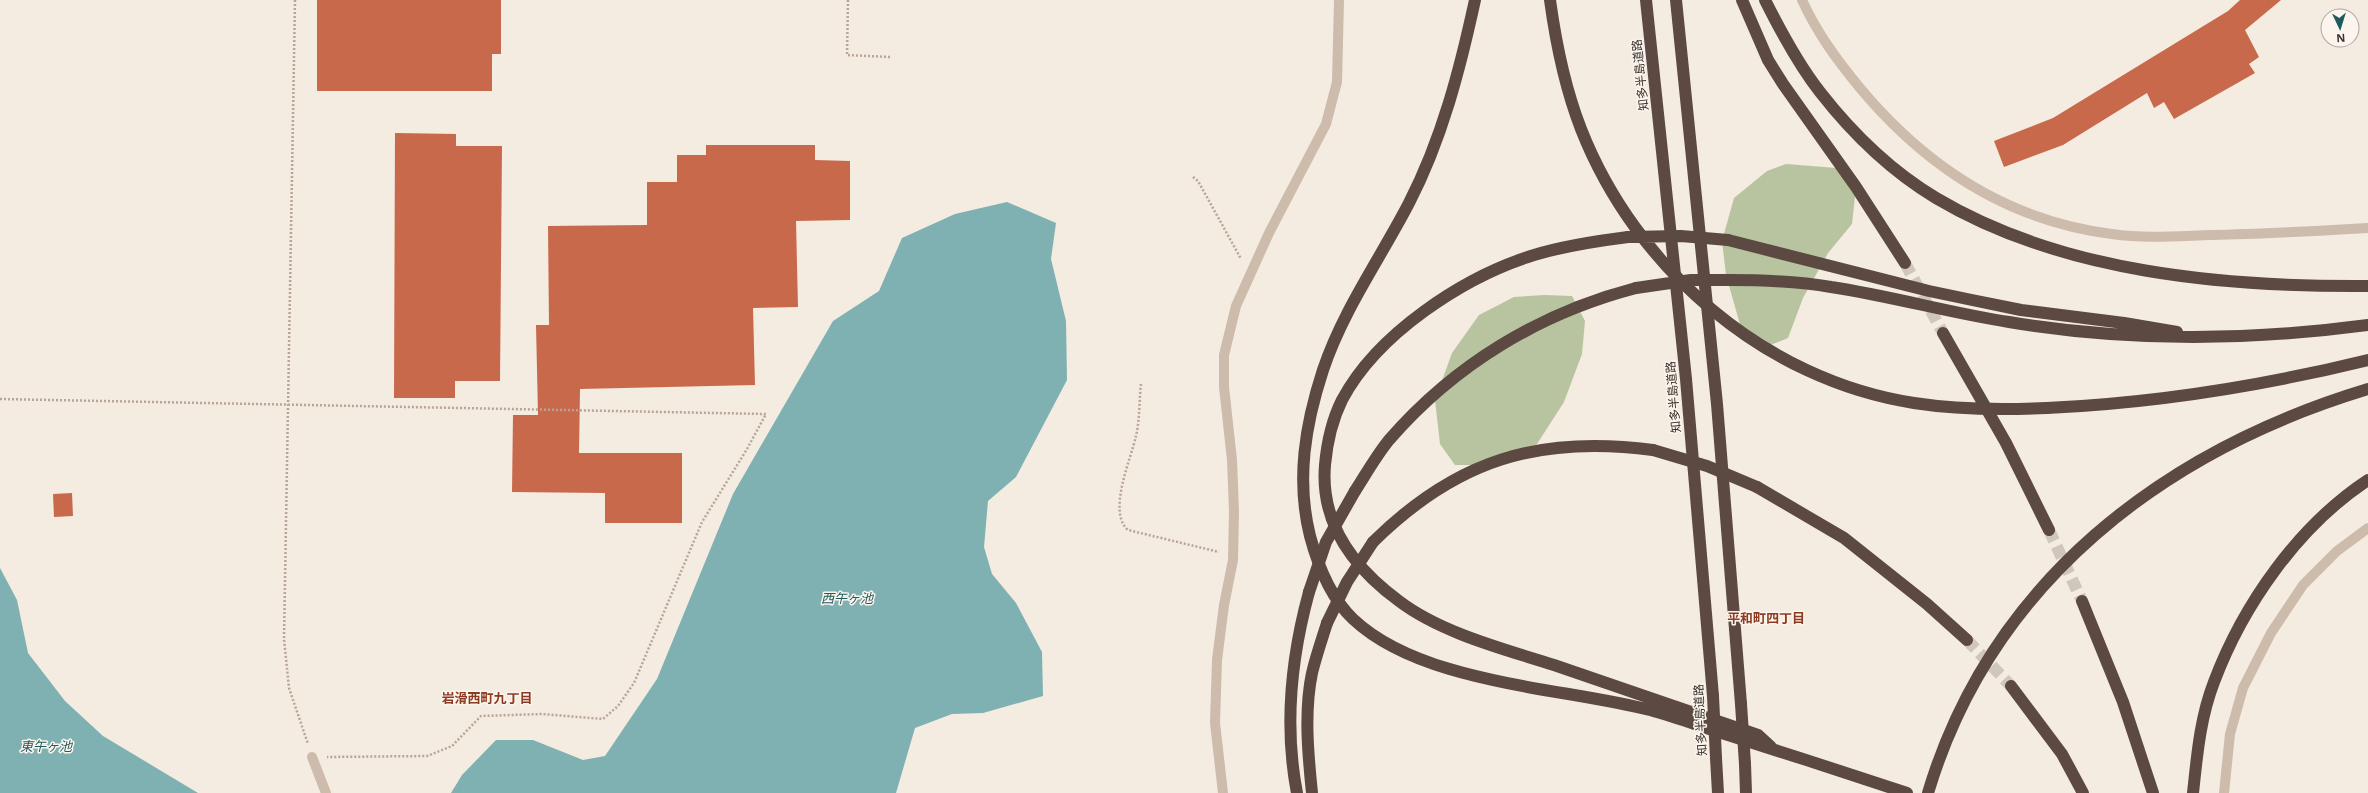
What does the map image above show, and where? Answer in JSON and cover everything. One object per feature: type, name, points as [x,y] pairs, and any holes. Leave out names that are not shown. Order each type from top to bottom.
[{"type":"highway","points":[[1475,0],[1452,94],[1434,147],[1410,202],[1343,319],[1311,407],[1305,441],[1302,481],[1305,516],[1314,551],[1329,588],[1351,617],[1375,637],[1407,654],[1443,667],[1488,678],[1574,694],[1650,711],[1907,793]]},
{"type":"highway","points":[[1550,0],[1559,56],[1568,92],[1581,130],[1612,192],[1637,230],[1661,260],[1692,292],[1728,322],[1754,340],[1809,371],[1844,385],[1913,403],[1977,410],[2048,408],[2166,398],[2245,387],[2368,360]]},
{"type":"highway","name":"知多半島道路","points":[[1646,0],[1688,408],[1713,696],[1718,793]]},
{"type":"highway","points":[[1676,0],[1717,404],[1741,704],[1746,793]]},
{"type":"highway","points":[[1742,0],[1768,60],[1783,84],[1856,187],[1905,264]]},
{"type":"highway","points":[[1766,0],[1798,61],[1819,91],[1844,120],[1872,149],[1901,173],[1935,197],[1975,219],[2064,251],[2161,273],[2262,284],[2368,286]]},
{"type":"highway","points":[[1773,749],[1758,735],[1493,645],[1425,618],[1400,603],[1364,573],[1338,537],[1329,513],[1324,471],[1331,428],[1342,401],[1353,382],[1392,338],[1452,294],[1490,273],[1532,256],[1579,244],[1628,237],[1681,236],[1728,240],[1767,248],[1862,275],[2020,310],[2124,323],[2207,337]]},
{"type":"highway","points":[[1297,793],[1290,738],[1290,696],[1301,623],[1309,592],[1326,542],[1355,491],[1388,442],[1420,407],[1487,352],[1569,309],[1606,296],[1636,288],[1691,280],[1777,280],[1831,286],[1968,315],[2063,330],[2146,337],[2278,335],[2368,325]]},
{"type":"highway","points":[[1943,333],[2006,443],[2049,530]]},
{"type":"highway","points":[[1928,793],[1938,757],[1972,688],[1995,647],[2054,574],[2117,515],[2147,492],[2219,450],[2329,401],[2368,389]]},
{"type":"highway","points":[[1312,793],[1309,762],[1310,694],[1312,674],[1327,623],[1347,582],[1373,542],[1391,524],[1434,492],[1481,467],[1532,451],[1587,445],[1653,450],[1707,466],[1757,487],[1844,538],[1927,604],[1967,640]]},
{"type":"highway","points":[[2193,793],[2199,737],[2213,684],[2236,630],[2266,580],[2303,536],[2353,490],[2368,480]]},
{"type":"highway","points":[[2082,601],[2123,702],[2153,793]]},
{"type":"highway","points":[[2011,686],[2062,754],[2084,793]]},
{"type":"street","points":[[1223,793],[1215,724],[1217,660],[1224,605],[1233,554],[1232,460],[1224,387],[1224,355],[1236,306],[1269,233],[1326,124],[1337,82],[1339,0]]},
{"type":"street","points":[[1802,0],[1825,45],[1878,109],[1939,165],[2000,202],[2073,226],[2112,234],[2152,237],[2368,228]]},
{"type":"street","points":[[2224,793],[2232,726],[2243,688],[2271,633],[2303,585],[2337,551],[2368,528]]},
{"type":"street","points":[[312,757],[326,793]]},
{"type":"path","points":[[0,399],[290,405],[766,414],[747,449],[702,522],[634,683],[618,706],[603,719],[542,714],[481,716],[452,746],[427,756],[312,757],[289,688],[284,639],[290,405],[295,0]]},
{"type":"path","points":[[848,0],[847,55],[890,57]]},
{"type":"path","points":[[1193,177],[1198,181],[1243,262],[1253,270]]},
{"type":"path","points":[[1141,384],[1136,435],[1121,491],[1119,515],[1122,525],[1128,530],[1207,551],[1233,554]]},
{"type":"green space","points":[[1786,164],[1837,168],[1855,196],[1852,224],[1828,253],[1803,298],[1788,338],[1765,347],[1743,335],[1726,275],[1722,241],[1734,198],[1767,171]]},
{"type":"green space","points":[[1544,295],[1572,296],[1585,321],[1582,354],[1564,402],[1537,444],[1498,465],[1455,465],[1440,444],[1435,400],[1452,353],[1479,315],[1514,297]]},
{"type":"water","name":"西午ヶ池","points":[[1007,202],[1056,223],[1051,259],[1066,321],[1067,380],[1016,477],[988,501],[984,547],[992,574],[1016,603],[1042,652],[1043,696],[983,713],[952,714],[915,728],[896,793],[451,793],[462,775],[496,740],[533,740],[583,760],[605,756],[657,679],[733,494],[833,321],[879,291],[902,238],[955,214]]},
{"type":"water","name":"東午ヶ池","points":[[0,568],[17,600],[28,653],[65,701],[103,736],[198,793],[0,793]]},
{"type":"building","points":[[317,0],[501,0],[501,54],[492,54],[492,91],[317,91]]},
{"type":"building","points":[[2240,0],[2281,0],[2245,30],[2259,57],[2249,64],[2255,73],[2174,119],[2164,102],[2154,108],[2147,93],[2063,145],[2004,167],[1994,141],[2053,118],[2228,11]]},
{"type":"building","points":[[395,133],[456,134],[456,146],[502,146],[500,381],[455,381],[455,398],[394,398]]},
{"type":"building","points":[[706,145],[815,145],[815,160],[850,161],[850,220],[796,221],[798,307],[753,308],[755,385],[580,389],[579,453],[682,453],[682,523],[605,523],[605,493],[512,492],[513,415],[538,415],[536,325],[549,325],[548,226],[647,225],[647,182],[677,182],[677,155],[706,155]]},
{"type":"building","points":[[72,493],[73,516],[54,517],[53,494]]},
{"type":"tunnel","points":[[1905,263],[1943,333]]},
{"type":"tunnel","points":[[2049,530],[2082,601]]},
{"type":"tunnel","points":[[1967,640],[2011,686]]},
{"type":"district","name":"平和町四丁目","points":[[1766,618]]},
{"type":"district","name":"岩滑西町九丁目","points":[[487,698]]}]
